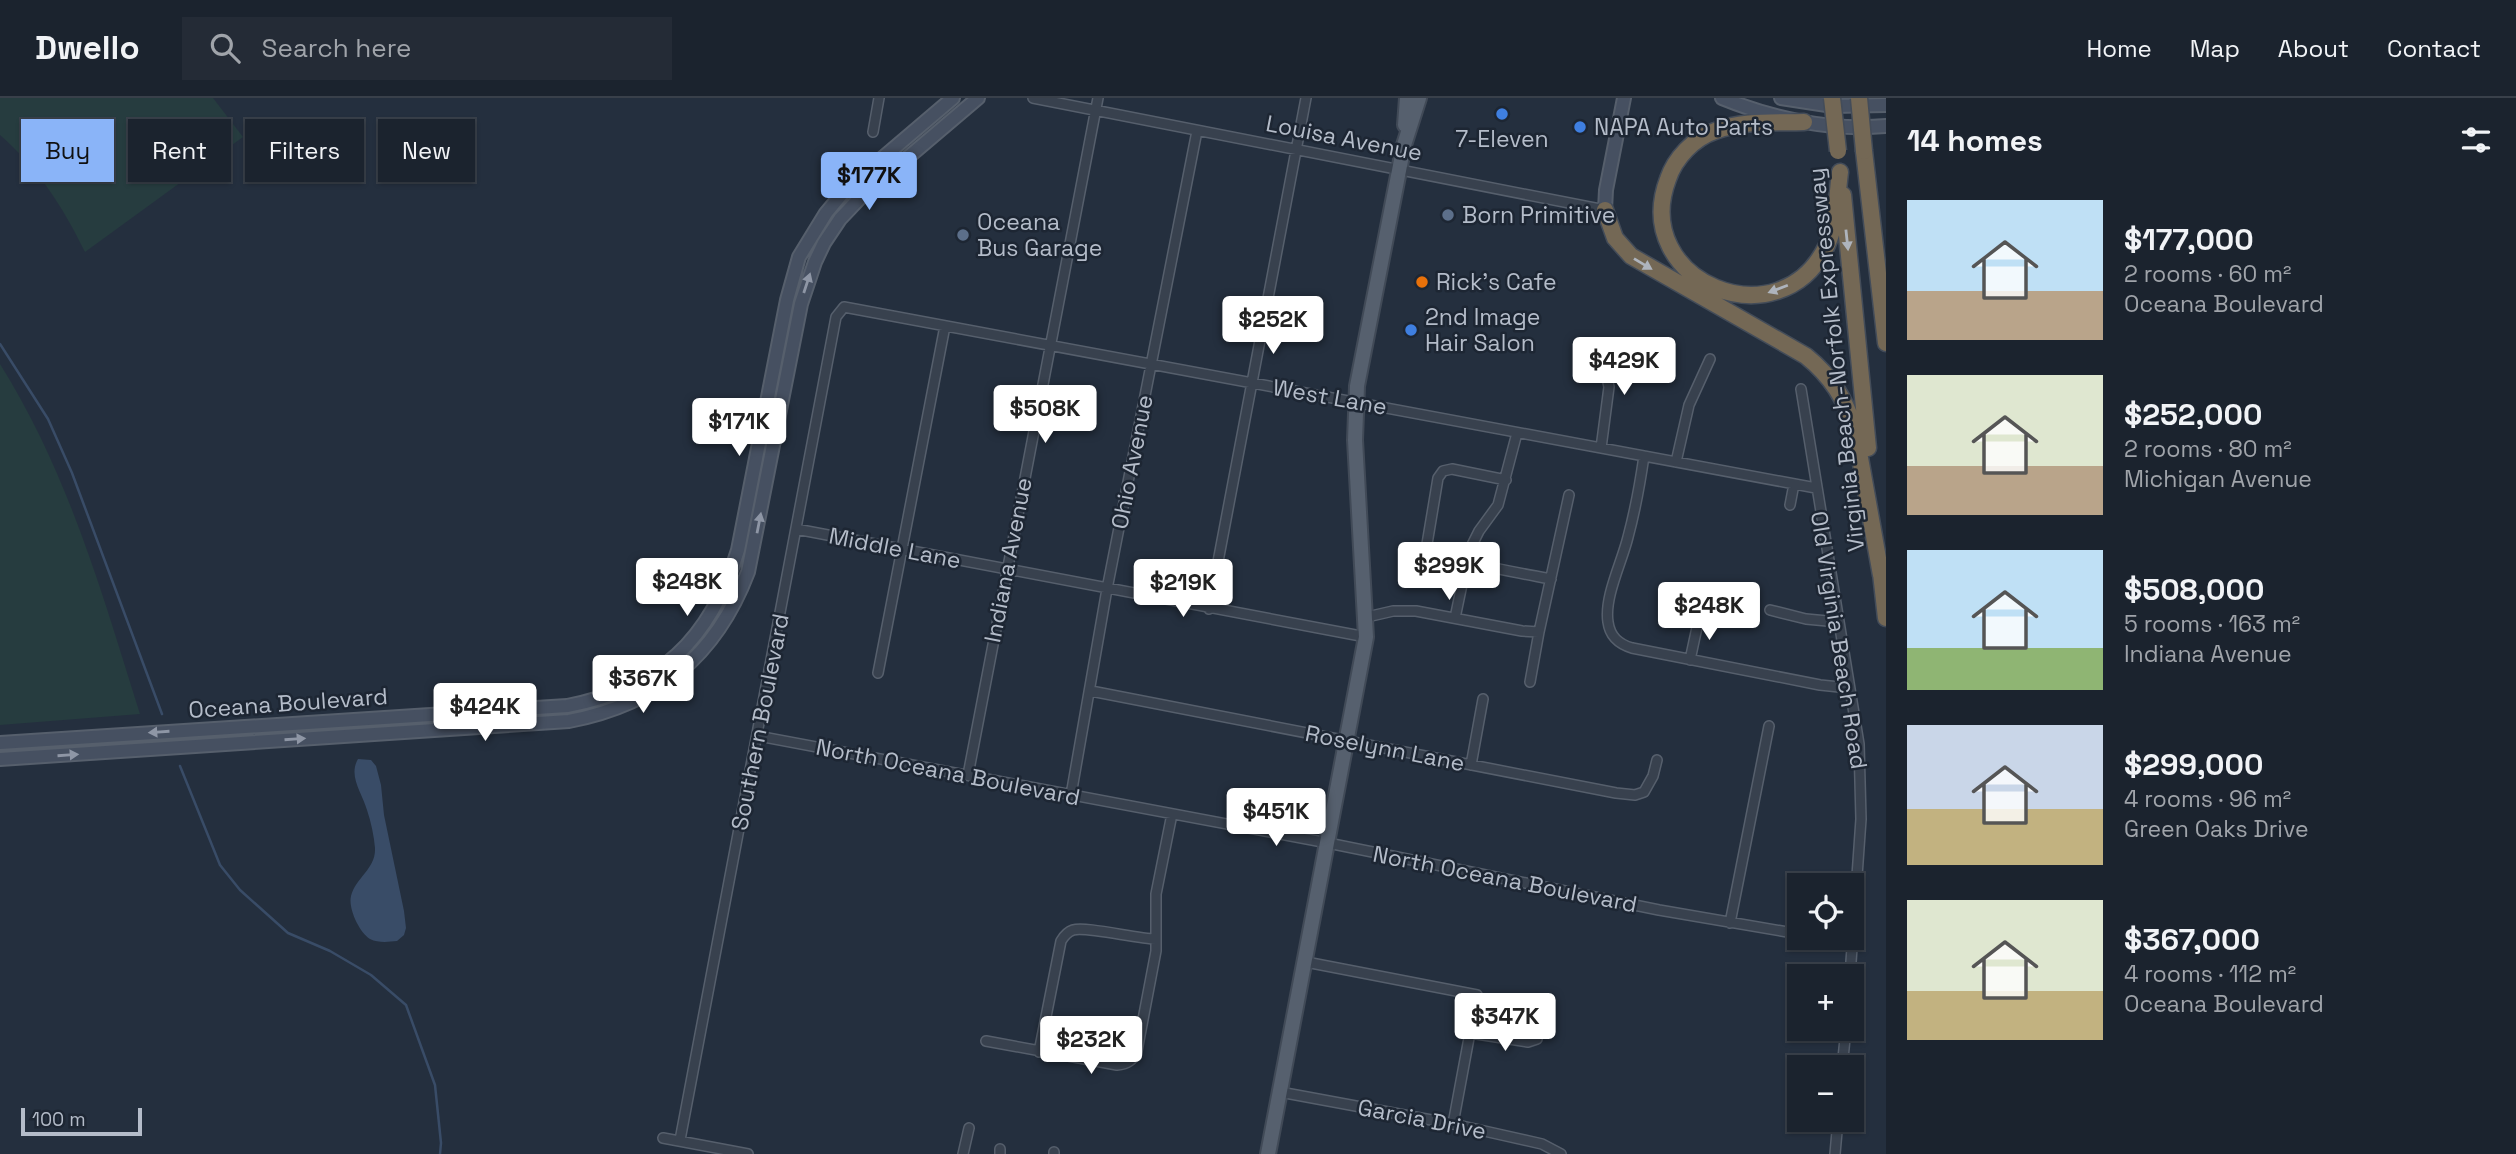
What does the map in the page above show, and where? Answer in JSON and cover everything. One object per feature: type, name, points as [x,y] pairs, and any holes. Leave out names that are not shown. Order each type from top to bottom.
[{"type":"highway","name":"Virginia Beach-Norfolk Expressway","points":[[1832,98],[1886,618]]},
{"type":"highway","points":[[1860,98],[1886,343]]},
{"type":"highway","points":[[1804,122],[1729,126],[1707,134],[1684,152],[1669,174],[1662,199],[1666,237],[1677,259],[1704,284],[1728,293],[1753,295],[1787,286],[1815,263],[1828,242],[1840,172]]},
{"type":"highway","points":[[1605,210],[1615,238],[1636,260],[1806,356],[1837,387],[1855,430],[1881,575]]},
{"type":"main road","name":"Oceana Boulevard","points":[[0,743],[567,706],[612,694],[658,670],[675,657],[703,626],[718,604],[730,577],[738,550],[787,300],[799,257],[825,213],[846,189],[953,98]]},
{"type":"main road","points":[[658,670],[666,683],[688,666],[718,632],[748,572],[801,304],[824,243],[840,219],[859,199],[978,98]]},
{"type":"main road","points":[[1404,145],[1407,98]]},
{"type":"main road","points":[[1269,1154],[1366,638],[1367,617],[1356,465],[1356,401],[1404,145],[1419,98]]},
{"type":"main road","points":[[1605,210],[1606,190],[1625,98]]},
{"type":"main road","points":[[1722,98],[1804,122],[1849,128],[1886,126]]},
{"type":"main road","points":[[1781,98],[1833,106],[1886,105]]},
{"type":"main road","name":"Oceana Boulevard","points":[[0,759],[569,721],[604,713],[637,700],[666,683]]},
{"type":"main road","points":[[398,717],[398,732]]},
{"type":"street","points":[[873,132],[879,98]]},
{"type":"street","name":"Louisa Avenue","points":[[1033,98],[1605,210]]},
{"type":"street","name":"Indiana Avenue","points":[[968,775],[1098,98]]},
{"type":"street","points":[[1209,609],[1306,98]]},
{"type":"street","name":"Ohio Avenue","points":[[1071,794],[1107,589],[1197,131]]},
{"type":"street","name":"West Lane","points":[[844,307],[1816,488]]},
{"type":"street","name":"Southern Boulevard","points":[[680,1140],[836,317],[844,307]]},
{"type":"street","points":[[878,673],[945,326]]},
{"type":"street","points":[[1601,347],[1609,387],[1601,448]]},
{"type":"street","points":[[1676,462],[1689,405],[1710,359]]},
{"type":"street","name":"Old Virginia Beach Road","points":[[1801,389],[1859,744],[1861,819],[1858,873]]},
{"type":"street","points":[[1455,618],[1473,541],[1497,505],[1517,433]]},
{"type":"street","points":[[1644,456],[1628,540],[1610,603],[1608,623],[1613,637],[1624,646],[1820,685],[1849,688]]},
{"type":"street","points":[[1506,480],[1469,474],[1452,468],[1443,471],[1439,475],[1427,544],[1432,549],[1467,561],[1551,579]]},
{"type":"street","points":[[1790,505],[1794,484]]},
{"type":"street","points":[[1530,682],[1569,495]]},
{"type":"street","name":"Middle Lane","points":[[796,529],[1366,638]]},
{"type":"street","points":[[1367,617],[1402,610],[1539,632]]},
{"type":"street","points":[[1770,610],[1806,619],[1838,622]]},
{"type":"street","points":[[1690,660],[1699,618]]},
{"type":"street","name":"Roselynn Lane","points":[[1091,691],[1635,795],[1644,792],[1648,787],[1657,760]]},
{"type":"street","points":[[1471,765],[1483,699]]},
{"type":"street","points":[[1730,923],[1769,726]]},
{"type":"street","name":"North Oceana Boulevard","points":[[758,736],[1787,932]]},
{"type":"street","points":[[986,1041],[1117,1065],[1124,1065],[1134,1058],[1138,1051],[1156,939],[1156,894],[1172,814]]},
{"type":"street","points":[[1039,1052],[1061,941],[1067,933],[1082,929],[1132,938],[1156,939]]},
{"type":"street","points":[[1306,962],[1477,995],[1453,1124]]},
{"type":"street","points":[[1470,1033],[1528,1042],[1538,1039]]},
{"type":"street","name":"Garcia Drive","points":[[1280,1092],[1453,1124],[1542,1144],[1561,1154]]},
{"type":"street","points":[[963,1154],[969,1128]]},
{"type":"street","points":[[1835,1154],[1837,1132]]},
{"type":"street","points":[[663,1138],[748,1154]]},
{"type":"green space","points":[[0,98],[213,98],[229,119],[128,119],[128,182],[181,182],[85,252],[68,219],[42,182],[114,182],[114,119],[21,119],[21,156],[0,135]]},
{"type":"green space","points":[[231,121],[243,137],[231,146]]},
{"type":"green space","points":[[0,364],[24,405],[64,490],[97,579],[140,714],[0,725]]},
{"type":"water","points":[[358,759],[371,760],[376,766],[381,785],[384,815],[406,928],[404,935],[397,941],[380,942],[370,939],[358,925],[351,907],[351,896],[372,862],[375,848],[370,819],[355,778]]},
{"type":"waterway","points":[[0,344],[48,419],[72,473],[162,714]]},
{"type":"waterway","points":[[180,766],[220,865],[240,890],[288,933],[330,951],[371,975],[406,1005],[435,1085],[440,1154]]},
{"type":"place","name":"7-Eleven","points":[[1502,114]]},
{"type":"place","name":"NAPA Auto Parts","points":[[1580,127]]},
{"type":"place","name":"Born Primitive","points":[[1448,215]]},
{"type":"place","name":"Oceana Bus Garage","points":[[963,235]]},
{"type":"place","name":"Rick's Cafe","points":[[1422,282]]},
{"type":"place","name":"2nd Image Hair Salon","points":[[1411,330]]}]
